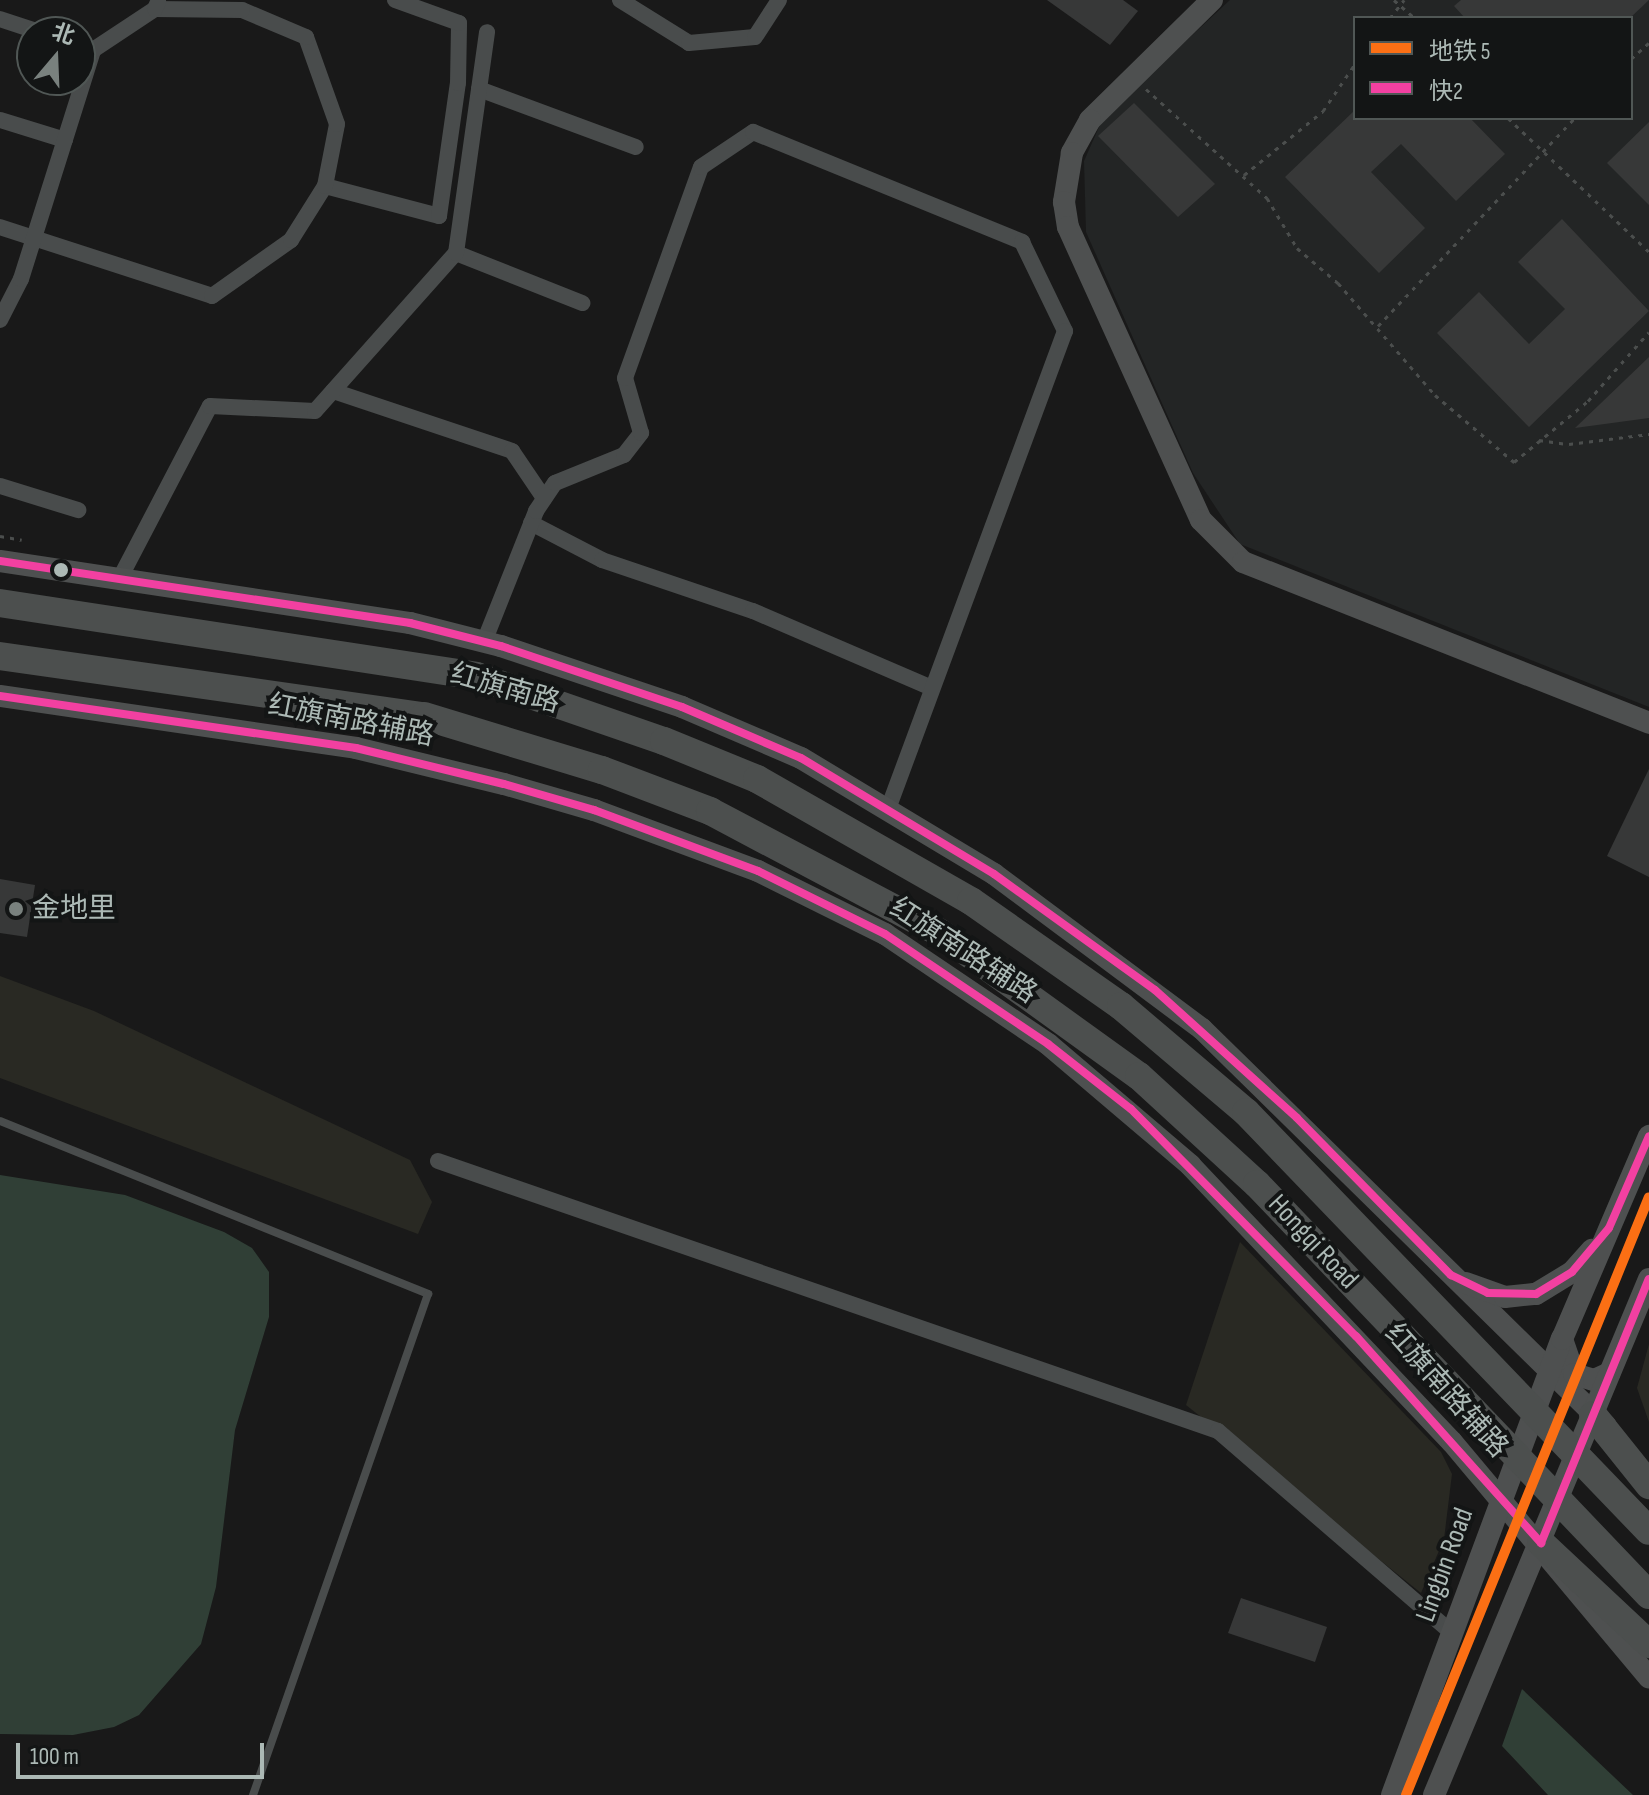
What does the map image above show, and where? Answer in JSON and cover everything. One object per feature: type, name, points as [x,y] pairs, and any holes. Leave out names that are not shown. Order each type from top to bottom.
[{"type":"highway","name":"红旗南路","points":[[0,603],[476,676],[664,741],[757,779],[971,901]]},
{"type":"highway","name":"红旗南路","points":[[0,656],[424,716],[602,770],[710,811],[939,932]]},
{"type":"highway","name":"Hongqi Road","points":[[971,901],[1121,1006],[1246,1112],[1649,1531]]},
{"type":"highway","name":"Hongqi Road","points":[[939,932],[1106,1050],[1247,1174],[1649,1595]]},
{"type":"highway","points":[[1593,1415],[1649,1485]]},
{"type":"highway","points":[[1541,1543],[1649,1644]]},
{"type":"main road","points":[[1212,0],[1132,78],[1078,138],[1066,175],[1068,227],[1201,520],[1215,540],[1243,562],[1649,723]]},
{"type":"main road","points":[[0,561],[410,623],[484,642],[682,707],[801,758],[994,874],[1167,1000],[1297,1118],[1549,1373],[1649,1463]]},
{"type":"main road","name":"红旗南路辅路","points":[[0,696],[356,748],[504,784],[594,810],[745,866],[885,934],[1036,1035],[1131,1109],[1345,1325],[1541,1543],[1582,1601],[1649,1678]]},
{"type":"main road","name":"Lingbin Road","points":[[1392,1795],[1562,1339],[1649,1136]]},
{"type":"main road","points":[[1451,1275],[1488,1293],[1536,1294],[1572,1272],[1609,1228]]},
{"type":"main road","points":[[1434,1795],[1649,1279]]},
{"type":"main road","points":[[1562,1339],[1574,1374],[1594,1380],[1610,1373]]},
{"type":"street","points":[[325,186],[439,216],[458,83],[459,23],[395,0]]},
{"type":"street","points":[[620,0],[689,43],[755,37],[779,0]]},
{"type":"street","points":[[0,227],[212,296],[291,240],[325,186],[337,124],[306,37],[242,10],[157,5],[96,42]]},
{"type":"street","points":[[120,578],[210,406],[315,411],[456,253],[487,32]]},
{"type":"street","points":[[479,89],[636,147]]},
{"type":"street","points":[[0,320],[4,300],[34,237],[76,96]]},
{"type":"street","points":[[0,120],[65,140]]},
{"type":"street","points":[[484,642],[531,523],[555,483],[624,455],[641,433],[625,378],[701,167],[753,132],[1022,242],[1065,331],[888,809]]},
{"type":"street","points":[[456,253],[582,303]]},
{"type":"street","points":[[333,391],[512,451],[544,498]]},
{"type":"street","points":[[0,486],[78,510]]},
{"type":"street","points":[[531,523],[602,560],[753,611],[932,688]]},
{"type":"street","points":[[438,1161],[1218,1431],[1452,1633]]},
{"type":"lane","points":[[0,1121],[428,1294],[253,1795]]},
{"type":"path","points":[[1394,0],[1413,16]]},
{"type":"path","points":[[1392,16],[1404,0]]},
{"type":"path","points":[[1633,57],[1649,43]]},
{"type":"path","points":[[1244,175],[1323,111],[1353,67]]},
{"type":"path","points":[[1132,78],[1267,198],[1297,248],[1378,326],[1435,395],[1514,462],[1588,401],[1649,332]]},
{"type":"path","points":[[1510,120],[1649,252]]},
{"type":"path","points":[[1378,326],[1573,120]]},
{"type":"path","points":[[1539,440],[1569,444],[1649,434]]},
{"type":"path","points":[[0,536],[22,540]]},
{"type":"shaded area","points":[[1230,0],[1649,0],[1649,707],[1240,544],[1193,473],[1086,232],[1084,161],[1103,118]]},
{"type":"shaded area","points":[[0,976],[94,1011],[410,1160],[432,1202],[418,1234],[0,1078]]},
{"type":"shaded area","points":[[0,1175],[125,1195],[224,1232],[252,1248],[269,1272],[269,1317],[235,1430],[216,1587],[201,1644],[139,1715],[114,1727],[73,1735],[0,1734]]},
{"type":"shaded area","points":[[1240,1242],[1441,1452],[1452,1474],[1444,1539],[1421,1593],[1186,1405]]},
{"type":"shaded area","points":[[1649,1344],[1649,1422],[1637,1388]]},
{"type":"shaded area","points":[[1522,1689],[1633,1795],[1548,1795],[1502,1746]]},
{"type":"building","points":[[1047,0],[1123,0],[1138,11],[1110,45]]},
{"type":"building","points":[[1461,0],[1649,0],[1632,16],[1463,16],[1454,6]]},
{"type":"building","points":[[1134,103],[1215,184],[1178,217],[1098,136]]},
{"type":"building","points":[[1353,112],[1353,120],[1472,120],[1505,154],[1456,201],[1401,144],[1371,172],[1425,228],[1379,273],[1285,177]]},
{"type":"building","points":[[1649,122],[1649,205],[1607,163]]},
{"type":"building","points":[[1562,219],[1649,311],[1529,427],[1437,333],[1479,292],[1529,344],[1565,309],[1518,262]]},
{"type":"building","points":[[1649,357],[1649,418],[1575,428]]},
{"type":"building","points":[[1649,769],[1649,877],[1607,856]]},
{"type":"building","name":"金地里","points":[[0,879],[35,885],[27,937],[0,933]]},
{"type":"building","points":[[1241,1598],[1327,1627],[1315,1662],[1228,1633]]},
{"type":"metro line","name":"5","points":[[1406,1795],[1649,1197]]},
{"type":"transit line","name":"快2","points":[[0,561],[410,623],[501,646],[682,707],[801,758],[994,874],[1155,990],[1297,1118],[1451,1275],[1488,1293],[1536,1294],[1572,1272],[1609,1228],[1649,1136]]},
{"type":"transit line","name":"快2","points":[[0,696],[356,748],[504,784],[594,810],[758,871],[885,934],[1048,1044],[1131,1109],[1356,1336],[1541,1543],[1649,1279]]},
{"type":"place","name":"金地里","points":[[16,909]]}]
